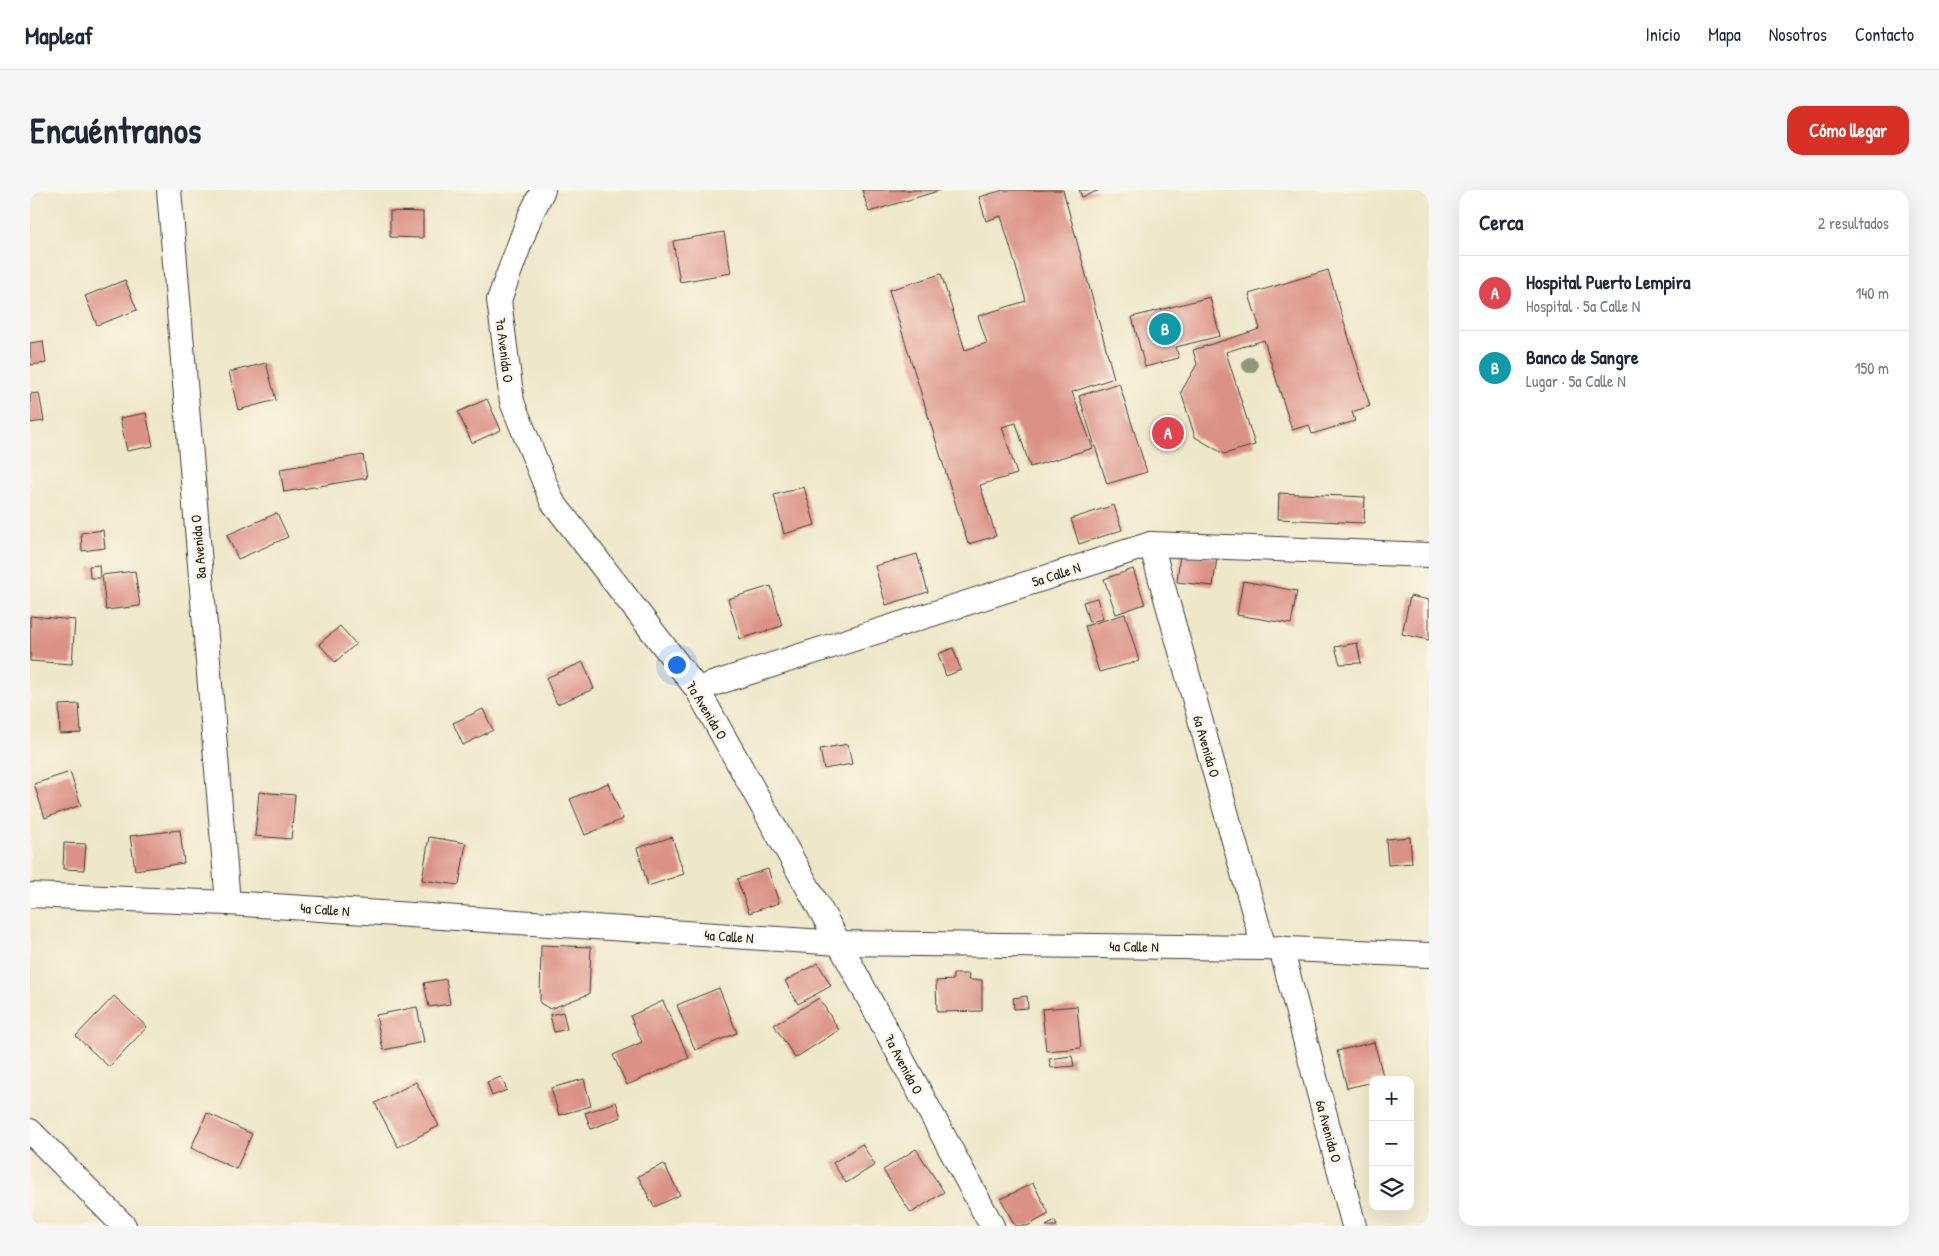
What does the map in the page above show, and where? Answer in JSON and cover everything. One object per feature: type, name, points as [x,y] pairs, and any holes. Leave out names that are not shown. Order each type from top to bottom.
[{"type":"street","name":"8a Avenida O","points":[[169,190],[228,903]]},
{"type":"street","name":"7a Avenida O","points":[[543,190],[530,216],[499,300],[512,402],[552,501],[697,689],[839,943],[992,1226]]},
{"type":"street","name":"5a Calle N","points":[[697,689],[1151,544],[1429,556]]},
{"type":"street","name":"6a Avenida O","points":[[1151,544],[1354,1226]]},
{"type":"street","name":"4a Calle N","points":[[30,895],[228,903],[839,943],[1272,948],[1429,955]]},
{"type":"street","points":[[30,1131],[124,1226]]},
{"type":"building","points":[[862,190],[941,190],[869,212]]},
{"type":"building","points":[[1004,190],[1063,190],[1114,378],[1072,392],[1093,448],[1030,467],[1016,423],[1002,427],[1017,474],[980,485],[996,536],[968,544],[889,290],[941,274],[965,350],[987,343],[978,316],[1026,301],[1001,216],[986,221],[979,197]]},
{"type":"building","points":[[1079,190],[1100,190],[1082,197]]},
{"type":"building","points":[[390,211],[423,212],[423,238],[390,237]]},
{"type":"building","points":[[724,232],[731,273],[680,282],[673,241]]},
{"type":"building","points":[[1328,270],[1370,406],[1352,412],[1355,421],[1312,434],[1309,425],[1292,430],[1264,340],[1226,352],[1255,445],[1224,454],[1195,437],[1181,392],[1197,364],[1193,350],[1260,329],[1249,294]]},
{"type":"building","points":[[125,280],[137,310],[97,325],[85,296]]},
{"type":"building","points":[[1210,297],[1220,336],[1176,347],[1179,358],[1145,367],[1132,317]]},
{"type":"building","points":[[43,341],[46,363],[30,365],[30,343]]},
{"type":"building","points":[[266,363],[276,400],[238,410],[229,372]]},
{"type":"building","points":[[1119,383],[1147,472],[1107,484],[1079,396]]},
{"type":"building","points":[[39,393],[44,421],[30,423],[30,394]]},
{"type":"building","points":[[487,399],[501,430],[472,443],[458,412]]},
{"type":"building","points":[[146,413],[153,446],[127,451],[120,418]]},
{"type":"building","points":[[363,455],[367,478],[284,492],[280,469]]},
{"type":"building","points":[[804,487],[815,525],[784,534],[774,495]]},
{"type":"building","points":[[1279,493],[1365,497],[1364,523],[1278,519]]},
{"type":"building","points":[[1114,505],[1122,530],[1079,544],[1071,519]]},
{"type":"building","points":[[277,513],[288,537],[238,559],[227,535]]},
{"type":"building","points":[[103,530],[105,548],[82,551],[81,533]]},
{"type":"building","points":[[1180,553],[1217,558],[1213,586],[1177,582]]},
{"type":"building","points":[[917,554],[928,592],[886,605],[875,566]]},
{"type":"building","points":[[99,565],[100,578],[90,578],[89,566]]},
{"type":"building","points":[[1133,569],[1145,604],[1116,614],[1104,579]]},
{"type":"building","points":[[135,571],[140,606],[106,610],[102,575]]},
{"type":"building","points":[[1243,581],[1297,591],[1291,624],[1237,615]]},
{"type":"building","points":[[771,586],[782,626],[740,639],[728,599]]},
{"type":"building","points":[[1410,596],[1429,600],[1429,640],[1402,634]]},
{"type":"building","points":[[1097,598],[1103,619],[1089,622],[1083,602]]},
{"type":"building","points":[[1125,614],[1139,661],[1099,672],[1085,626]]},
{"type":"building","points":[[30,616],[75,620],[72,664],[30,661]]},
{"type":"building","points":[[340,626],[356,644],[335,662],[319,644]]},
{"type":"building","points":[[1357,643],[1361,663],[1340,664],[1335,647]]},
{"type":"building","points":[[953,648],[961,670],[946,676],[938,654]]},
{"type":"building","points":[[583,662],[594,689],[557,704],[546,678]]},
{"type":"building","points":[[79,704],[81,733],[60,734],[59,705]]},
{"type":"building","points":[[483,709],[493,730],[463,745],[453,723]]},
{"type":"building","points":[[848,744],[852,764],[824,769],[820,749]]},
{"type":"building","points":[[70,772],[81,805],[45,818],[34,784]]},
{"type":"building","points":[[608,783],[623,819],[585,835],[570,799]]},
{"type":"building","points":[[259,792],[295,795],[291,839],[255,836]]},
{"type":"building","points":[[180,830],[184,863],[135,870],[130,836]]},
{"type":"building","points":[[429,837],[466,843],[459,885],[422,880]]},
{"type":"building","points":[[672,837],[684,874],[648,886],[637,848]]},
{"type":"building","points":[[1410,837],[1412,863],[1388,865],[1386,839]]},
{"type":"building","points":[[64,843],[86,844],[84,870],[63,869]]},
{"type":"building","points":[[768,869],[779,903],[749,913],[737,879]]},
{"type":"building","points":[[541,945],[591,947],[589,994],[550,1009],[540,1003]]},
{"type":"building","points":[[818,963],[831,986],[798,1004],[785,981]]},
{"type":"building","points":[[953,974],[969,974],[968,980],[982,980],[982,1011],[937,1012],[936,981],[953,980]]},
{"type":"building","points":[[446,979],[450,1004],[429,1007],[424,983]]},
{"type":"building","points":[[719,988],[737,1033],[695,1050],[677,1005]]},
{"type":"building","points":[[114,996],[147,1027],[109,1067],[76,1036]]},
{"type":"building","points":[[1027,996],[1028,1008],[1014,1009],[1013,998]]},
{"type":"building","points":[[819,998],[839,1030],[795,1058],[774,1025]]},
{"type":"building","points":[[663,1001],[689,1058],[627,1085],[613,1055],[642,1042],[630,1016]]},
{"type":"building","points":[[1077,1006],[1081,1048],[1046,1051],[1042,1009]]},
{"type":"building","points":[[417,1007],[424,1042],[383,1050],[376,1015]]},
{"type":"building","points":[[563,1012],[567,1029],[554,1032],[550,1015]]},
{"type":"building","points":[[1374,1042],[1383,1076],[1369,1076],[1369,1083],[1347,1088],[1337,1051]]},
{"type":"building","points":[[1072,1056],[1074,1066],[1051,1068],[1049,1059]]},
{"type":"building","points":[[501,1077],[507,1090],[492,1096],[487,1082]]},
{"type":"building","points":[[584,1079],[591,1106],[559,1115],[551,1088]]},
{"type":"building","points":[[416,1082],[439,1126],[398,1147],[375,1103]]},
{"type":"building","points":[[616,1102],[621,1117],[591,1129],[585,1113]]},
{"type":"building","points":[[207,1113],[252,1134],[236,1169],[191,1148]]},
{"type":"building","points":[[862,1144],[875,1165],[846,1183],[833,1163]]},
{"type":"building","points":[[916,1149],[944,1192],[911,1213],[883,1170]]},
{"type":"building","points":[[664,1164],[680,1195],[654,1207],[638,1176]]},
{"type":"building","points":[[1033,1183],[1049,1214],[1027,1226],[1015,1226],[1001,1199]]},
{"type":"building","points":[[1055,1221],[1057,1226],[1046,1226]]},
{"type":"place","name":"Banco de Sangre","points":[[1165,329]]},
{"type":"place","name":"Hospital Puerto Lempira","points":[[1168,433]]}]
